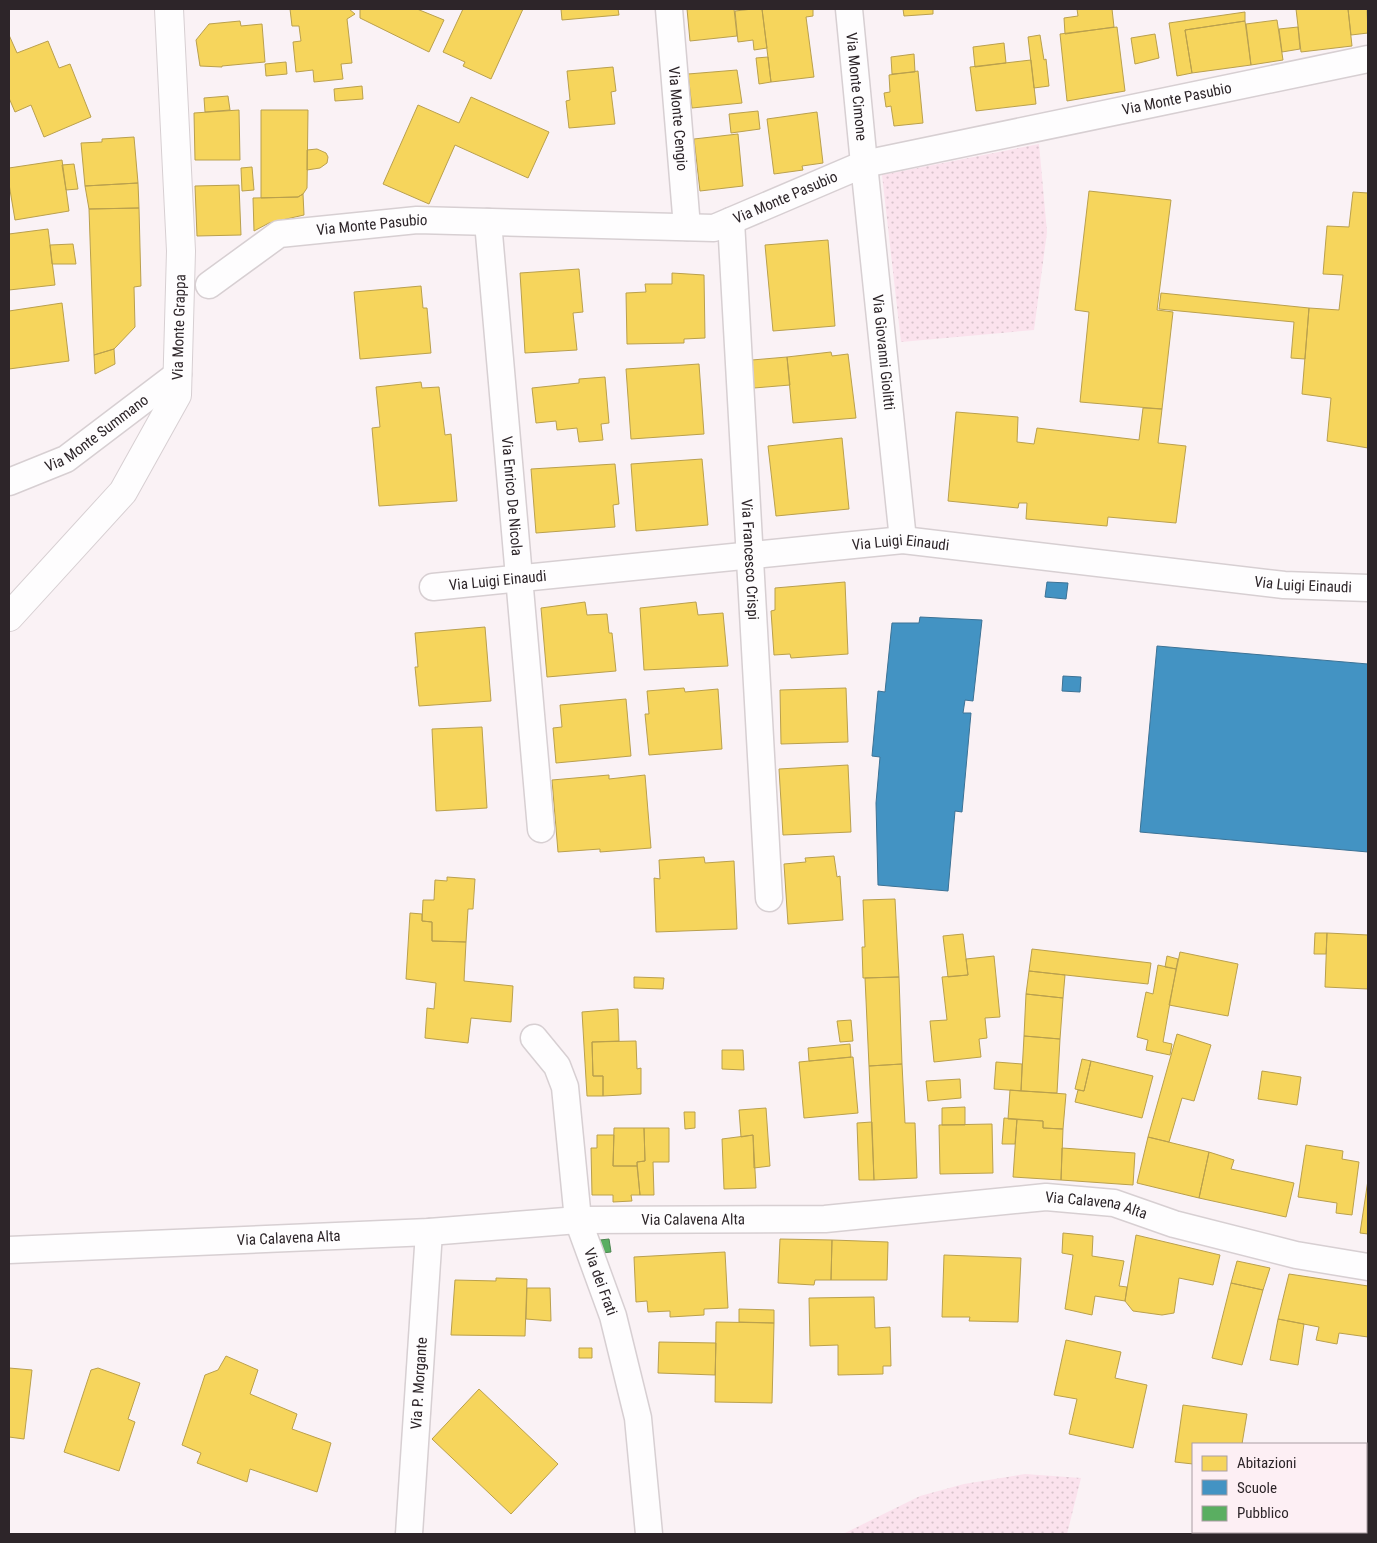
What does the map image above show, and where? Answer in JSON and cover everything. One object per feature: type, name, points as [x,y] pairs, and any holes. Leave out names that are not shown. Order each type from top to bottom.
[{"type":"street","name":"Via Monte Grappa","points":[[9,617],[124,492],[178,395],[180,251],[169,9]]},
{"type":"street","name":"Via Monte Cengio","points":[[669,9],[687,227]]},
{"type":"street","name":"Via Monte Cimone","points":[[849,9],[864,164]]},
{"type":"street","name":"Via Monte Pasubio","points":[[209,285],[279,234],[417,220],[714,228],[864,164],[1368,58]]},
{"type":"street","name":"Via Giovanni Giolitti","points":[[864,164],[903,540]]},
{"type":"street","name":"Via Francesco Crispi","points":[[731,221],[769,898]]},
{"type":"street","name":"Via Enrico De Nicola","points":[[488,222],[541,829]]},
{"type":"street","name":"Via Monte Summano","points":[[9,482],[66,460],[178,374]]},
{"type":"street","name":"Via Luigi Einaudi","points":[[433,587],[903,540],[1284,585],[1368,588]]},
{"type":"street","name":"Via dei Frati","points":[[534,1038],[556,1066],[565,1087],[578,1220],[612,1316],[638,1418],[649,1534]]},
{"type":"street","name":"Via Calavena Alta","points":[[9,1250],[429,1232],[578,1220],[825,1219],[1046,1197],[1114,1203],[1174,1224],[1296,1255],[1368,1267]]},
{"type":"street","name":"Via P. Morgante","points":[[409,1534],[429,1232]]},
{"type":"shaded area","points":[[1039,144],[1047,232],[1034,330],[901,342],[882,175]]},
{"type":"shaded area","points":[[1025,1474],[1081,1478],[1067,1534],[843,1534],[920,1496],[964,1484]]},
{"type":"building: Abitazioni","points":[[290,9],[349,9],[355,14],[347,19],[352,63],[341,64],[343,79],[314,82],[313,70],[296,72],[293,42],[301,41],[299,26],[292,26]]},
{"type":"building: Abitazioni","points":[[360,9],[417,9],[444,20],[429,52],[360,18]]},
{"type":"building: Abitazioni","points":[[463,9],[523,9],[491,79],[463,66],[465,62],[443,52]]},
{"type":"building: Abitazioni","points":[[561,9],[618,9],[619,15],[562,20]]},
{"type":"building: Abitazioni","points":[[687,9],[734,9],[737,36],[690,41]]},
{"type":"building: Abitazioni","points":[[762,9],[767,48],[754,50],[753,40],[738,42],[735,11]]},
{"type":"building: Abitazioni","points":[[762,9],[813,9],[813,16],[806,17],[814,77],[771,82]]},
{"type":"building: Abitazioni","points":[[903,9],[933,9],[933,14],[904,16]]},
{"type":"building: Abitazioni","points":[[1077,9],[1112,9],[1114,27],[1065,34],[1064,18],[1078,16]]},
{"type":"building: Abitazioni","points":[[1296,9],[1348,9],[1352,46],[1301,52]]},
{"type":"building: Abitazioni","points":[[1348,9],[1367,9],[1368,33],[1351,35]]},
{"type":"building: Abitazioni","points":[[1245,12],[1245,21],[1185,30],[1192,73],[1177,76],[1169,23]]},
{"type":"building: Abitazioni","points":[[1277,20],[1283,60],[1251,65],[1246,24]]},
{"type":"building: Abitazioni","points":[[240,21],[241,26],[262,24],[265,62],[222,67],[200,66],[196,40],[209,24]]},
{"type":"building: Abitazioni","points":[[1245,21],[1251,65],[1192,73],[1185,30]]},
{"type":"building: Abitazioni","points":[[1117,27],[1125,91],[1067,101],[1060,34]]},
{"type":"building: Abitazioni","points":[[1298,27],[1300,49],[1282,52],[1279,29]]},
{"type":"building: Abitazioni","points":[[1155,34],[1159,58],[1135,64],[1131,38]]},
{"type":"building: Abitazioni","points":[[9,35],[17,53],[48,41],[59,68],[70,64],[91,117],[44,137],[31,105],[15,112],[9,98]]},
{"type":"building: Abitazioni","points":[[1040,35],[1044,60],[1046,59],[1049,86],[1034,88],[1028,37]]},
{"type":"building: Abitazioni","points":[[1004,43],[1006,63],[975,67],[973,47]]},
{"type":"building: Abitazioni","points":[[914,54],[915,72],[892,74],[891,57]]},
{"type":"building: Abitazioni","points":[[768,57],[771,82],[759,84],[756,58]]},
{"type":"building: Abitazioni","points":[[1031,60],[1036,104],[976,111],[970,67]]},
{"type":"building: Abitazioni","points":[[286,62],[287,74],[266,76],[265,64]]},
{"type":"building: Abitazioni","points":[[613,67],[616,91],[611,92],[615,124],[569,128],[566,101],[570,100],[567,71]]},
{"type":"building: Abitazioni","points":[[737,70],[742,103],[692,108],[688,74]]},
{"type":"building: Abitazioni","points":[[918,71],[923,123],[894,126],[891,106],[886,107],[884,93],[890,92],[889,75]]},
{"type":"building: Abitazioni","points":[[362,86],[363,99],[335,101],[334,89]]},
{"type":"building: Abitazioni","points":[[228,96],[230,110],[205,112],[204,98]]},
{"type":"building: Abitazioni","points":[[471,97],[549,132],[528,178],[455,145],[429,204],[383,184],[418,105],[459,123]]},
{"type":"building: Abitazioni","points":[[239,110],[240,160],[195,160],[194,113]]},
{"type":"building: Abitazioni","points":[[261,110],[308,110],[307,188],[298,197],[261,198]]},
{"type":"building: Abitazioni","points":[[758,111],[760,129],[731,133],[729,114]]},
{"type":"building: Abitazioni","points":[[817,112],[823,163],[802,166],[803,170],[774,174],[767,119]]},
{"type":"building: Abitazioni","points":[[738,134],[743,186],[700,191],[694,139]]},
{"type":"building: Abitazioni","points":[[134,137],[138,183],[85,186],[81,143],[102,142],[102,139]]},
{"type":"building: Abitazioni","points":[[317,149],[326,153],[328,157],[327,163],[320,168],[307,170],[307,150]]},
{"type":"building: Abitazioni","points":[[62,160],[69,211],[15,220],[9,184],[9,168]]},
{"type":"building: Abitazioni","points":[[74,164],[78,189],[66,190],[62,165]]},
{"type":"building: Abitazioni","points":[[252,167],[254,190],[242,191],[241,168]]},
{"type":"building: Abitazioni","points":[[138,183],[139,208],[89,209],[85,186]]},
{"type":"building: Abitazioni","points":[[239,185],[241,235],[197,236],[195,186]]},
{"type":"building: Abitazioni","points":[[1089,191],[1171,200],[1157,310],[1173,312],[1162,409],[1080,402],[1089,312],[1075,310]]},
{"type":"building: Abitazioni","points":[[1353,192],[1368,193],[1368,448],[1327,441],[1331,398],[1302,394],[1309,308],[1339,310],[1343,275],[1323,274],[1327,226],[1349,227]]},
{"type":"building: Abitazioni","points":[[303,194],[304,215],[269,223],[254,231],[253,198],[298,197]]},
{"type":"building: Abitazioni","points":[[139,208],[141,286],[134,287],[135,327],[114,349],[94,355],[89,209]]},
{"type":"building: Abitazioni","points":[[48,229],[55,285],[9,290],[9,234]]},
{"type":"building: Abitazioni","points":[[828,240],[835,326],[773,331],[765,245]]},
{"type":"building: Abitazioni","points":[[73,244],[76,264],[52,264],[50,245]]},
{"type":"building: Abitazioni","points":[[579,269],[583,312],[573,313],[577,350],[525,353],[520,273]]},
{"type":"building: Abitazioni","points":[[672,273],[704,275],[705,338],[684,339],[684,343],[627,344],[626,293],[646,292],[645,284],[672,284]]},
{"type":"building: Abitazioni","points":[[421,286],[423,308],[427,308],[431,353],[360,359],[354,292]]},
{"type":"building: Abitazioni","points":[[1161,293],[1309,308],[1305,359],[1291,358],[1294,322],[1159,309]]},
{"type":"building: Abitazioni","points":[[62,303],[69,361],[9,369],[9,311]]},
{"type":"building: Abitazioni","points":[[114,349],[115,364],[95,374],[94,355]]},
{"type":"building: Abitazioni","points":[[831,352],[832,356],[848,354],[856,418],[793,423],[787,357]]},
{"type":"building: Abitazioni","points":[[787,357],[790,385],[754,388],[752,360]]},
{"type":"building: Abitazioni","points":[[699,364],[704,434],[631,439],[626,369]]},
{"type":"building: Abitazioni","points":[[605,377],[609,423],[601,424],[603,440],[579,442],[577,428],[557,430],[556,421],[536,423],[532,388],[579,383],[579,379]]},
{"type":"building: Abitazioni","points":[[421,382],[422,388],[439,387],[445,435],[451,434],[457,501],[379,506],[372,428],[380,427],[376,387]]},
{"type":"building: Abitazioni","points":[[1143,408],[1162,409],[1158,443],[1186,446],[1176,523],[1108,517],[1107,526],[1026,519],[1027,503],[1019,503],[1018,508],[948,501],[956,412],[1018,417],[1017,442],[1034,444],[1037,428],[1139,440]]},
{"type":"building: Abitazioni","points":[[842,438],[849,509],[776,516],[768,446]]},
{"type":"building: Abitazioni","points":[[702,459],[708,525],[636,531],[631,464]]},
{"type":"building: Abitazioni","points":[[615,464],[619,504],[613,505],[615,527],[536,533],[531,469]]},
{"type":"building: Abitazioni","points":[[845,582],[848,654],[791,658],[790,654],[774,655],[771,611],[775,610],[775,588]]},
{"type":"building: Abitazioni","points":[[585,602],[587,615],[607,614],[609,633],[612,633],[616,671],[547,677],[541,608]]},
{"type":"building: Abitazioni","points":[[696,602],[698,615],[723,613],[728,666],[644,670],[640,608]]},
{"type":"building: Abitazioni","points":[[485,627],[491,701],[419,706],[415,667],[418,667],[415,633]]},
{"type":"building: Abitazioni","points":[[684,688],[685,692],[718,689],[722,749],[649,755],[645,714],[649,714],[647,691]]},
{"type":"building: Abitazioni","points":[[846,688],[848,742],[781,744],[780,690]]},
{"type":"building: Abitazioni","points":[[626,699],[631,756],[556,763],[553,728],[562,727],[560,705]]},
{"type":"building: Abitazioni","points":[[482,727],[487,808],[436,811],[432,729]]},
{"type":"building: Abitazioni","points":[[848,765],[851,832],[783,835],[779,769]]},
{"type":"building: Abitazioni","points":[[609,775],[609,779],[645,775],[651,848],[600,852],[600,849],[558,852],[552,780]]},
{"type":"building: Abitazioni","points":[[834,856],[837,877],[840,876],[843,920],[788,924],[784,864],[806,862],[805,858]]},
{"type":"building: Abitazioni","points":[[704,857],[705,863],[734,861],[737,929],[656,932],[654,878],[660,879],[659,860]]},
{"type":"building: Abitazioni","points":[[447,877],[475,879],[473,909],[468,909],[466,942],[432,941],[432,922],[422,921],[423,900],[434,900],[435,880],[447,881]]},
{"type":"building: Abitazioni","points":[[895,899],[899,977],[863,978],[862,947],[865,947],[863,900]]},
{"type":"building: Abitazioni","points":[[410,913],[422,914],[422,921],[432,922],[432,941],[466,942],[464,981],[513,986],[511,1022],[471,1018],[468,1043],[425,1038],[427,1008],[434,1009],[436,983],[406,979]]},
{"type":"building: Abitazioni","points":[[1315,933],[1327,933],[1326,954],[1314,954]]},
{"type":"building: Abitazioni","points":[[1327,933],[1368,935],[1368,989],[1325,987]]},
{"type":"building: Abitazioni","points":[[963,934],[968,975],[948,977],[943,936]]},
{"type":"building: Abitazioni","points":[[1032,949],[1151,963],[1148,984],[1029,971]]},
{"type":"building: Abitazioni","points":[[1180,952],[1238,964],[1228,1016],[1169,1005]]},
{"type":"building: Abitazioni","points":[[994,956],[1000,1017],[985,1018],[987,1038],[979,1039],[981,1057],[934,1062],[930,1021],[947,1020],[942,977],[968,975],[966,959]]},
{"type":"building: Abitazioni","points":[[1167,956],[1178,959],[1176,969],[1165,967]]},
{"type":"building: Abitazioni","points":[[1158,965],[1176,969],[1163,1042],[1172,1044],[1170,1055],[1146,1050],[1148,1040],[1137,1037],[1146,992],[1153,994]]},
{"type":"building: Abitazioni","points":[[1029,971],[1065,975],[1063,998],[1026,994]]},
{"type":"building: Abitazioni","points":[[634,977],[664,978],[663,989],[634,988]]},
{"type":"building: Abitazioni","points":[[899,977],[902,1064],[869,1066],[865,978]]},
{"type":"building: Abitazioni","points":[[1026,994],[1063,998],[1060,1039],[1024,1036]]},
{"type":"building: Abitazioni","points":[[618,1009],[619,1041],[592,1042],[593,1076],[603,1076],[603,1096],[587,1096],[582,1012]]},
{"type":"building: Abitazioni","points":[[851,1020],[853,1041],[840,1042],[837,1021]]},
{"type":"building: Abitazioni","points":[[1177,1034],[1211,1045],[1194,1101],[1182,1098],[1169,1142],[1148,1137]]},
{"type":"building: Abitazioni","points":[[1024,1036],[1060,1039],[1057,1093],[1021,1091]]},
{"type":"building: Abitazioni","points":[[636,1041],[637,1069],[641,1068],[641,1094],[603,1096],[603,1076],[593,1076],[592,1042]]},
{"type":"building: Abitazioni","points":[[850,1044],[851,1057],[809,1061],[808,1048]]},
{"type":"building: Abitazioni","points":[[722,1050],[743,1050],[744,1070],[722,1069]]},
{"type":"building: Abitazioni","points":[[853,1057],[858,1113],[804,1118],[799,1062]]},
{"type":"building: Abitazioni","points":[[1082,1059],[1091,1061],[1084,1091],[1075,1089]]},
{"type":"building: Abitazioni","points":[[1091,1061],[1153,1076],[1142,1118],[1075,1102],[1078,1090],[1084,1091]]},
{"type":"building: Abitazioni","points":[[996,1062],[1022,1064],[1021,1091],[994,1089]]},
{"type":"building: Abitazioni","points":[[902,1064],[905,1123],[915,1123],[917,1178],[874,1180],[869,1066]]},
{"type":"building: Abitazioni","points":[[1262,1071],[1301,1077],[1297,1105],[1258,1099]]},
{"type":"building: Abitazioni","points":[[960,1079],[961,1098],[928,1101],[926,1081]]},
{"type":"building: Abitazioni","points":[[1010,1090],[1066,1094],[1063,1129],[1043,1128],[1043,1121],[1008,1119]]},
{"type":"building: Abitazioni","points":[[965,1107],[965,1125],[942,1125],[942,1108]]},
{"type":"building: Abitazioni","points":[[766,1108],[770,1166],[754,1168],[753,1135],[741,1137],[739,1110]]},
{"type":"building: Abitazioni","points":[[684,1112],[695,1112],[695,1128],[685,1129]]},
{"type":"building: Abitazioni","points":[[1004,1118],[1017,1119],[1015,1144],[1002,1144]]},
{"type":"building: Abitazioni","points":[[1017,1119],[1043,1121],[1043,1128],[1063,1129],[1061,1180],[1013,1177]]},
{"type":"building: Abitazioni","points":[[872,1122],[874,1180],[859,1180],[857,1123]]},
{"type":"building: Abitazioni","points":[[992,1124],[993,1173],[940,1174],[939,1125]]},
{"type":"building: Abitazioni","points":[[614,1128],[644,1128],[645,1161],[637,1162],[637,1166],[613,1166]]},
{"type":"building: Abitazioni","points":[[644,1128],[669,1128],[669,1162],[653,1162],[654,1195],[640,1195],[637,1162],[645,1161]]},
{"type":"building: Abitazioni","points":[[597,1135],[614,1135],[613,1166],[637,1166],[640,1195],[631,1195],[632,1201],[613,1202],[613,1195],[592,1195],[591,1148],[597,1148]]},
{"type":"building: Abitazioni","points":[[753,1135],[756,1188],[724,1189],[722,1139]]},
{"type":"building: Abitazioni","points":[[1148,1137],[1209,1152],[1199,1198],[1137,1183]]},
{"type":"building: Abitazioni","points":[[1306,1145],[1343,1151],[1342,1159],[1359,1162],[1352,1215],[1336,1213],[1337,1203],[1298,1197]]},
{"type":"building: Abitazioni","points":[[1062,1148],[1135,1153],[1133,1185],[1061,1180]]},
{"type":"building: Abitazioni","points":[[1209,1152],[1234,1160],[1231,1169],[1294,1183],[1286,1217],[1199,1198]]},
{"type":"building: Abitazioni","points":[[1368,1180],[1368,1234],[1360,1233]]},
{"type":"building: Abitazioni","points":[[1063,1233],[1093,1236],[1092,1256],[1124,1261],[1119,1286],[1127,1287],[1125,1301],[1095,1296],[1092,1315],[1065,1309],[1073,1255],[1062,1253]]},
{"type":"building: Abitazioni","points":[[1136,1235],[1220,1255],[1213,1285],[1179,1278],[1174,1313],[1162,1315],[1133,1311],[1125,1301]]},
{"type":"building: Abitazioni","points":[[780,1239],[832,1240],[831,1280],[815,1280],[814,1285],[778,1283]]},
{"type":"building: Abitazioni","points":[[832,1240],[888,1242],[887,1280],[831,1280]]},
{"type":"building: Abitazioni","points":[[725,1252],[728,1308],[704,1309],[704,1315],[670,1317],[670,1311],[648,1312],[647,1301],[636,1302],[634,1257]]},
{"type":"building: Abitazioni","points":[[944,1255],[1021,1258],[1018,1322],[969,1321],[970,1317],[942,1317]]},
{"type":"building: Abitazioni","points":[[1237,1261],[1270,1268],[1263,1290],[1231,1283]]},
{"type":"building: Abitazioni","points":[[1289,1274],[1368,1286],[1368,1337],[1339,1333],[1337,1344],[1316,1340],[1319,1327],[1278,1319]]},
{"type":"building: Abitazioni","points":[[496,1278],[527,1279],[525,1336],[451,1335],[455,1280],[496,1281]]},
{"type":"building: Abitazioni","points":[[1231,1283],[1263,1290],[1242,1365],[1212,1358]]},
{"type":"building: Abitazioni","points":[[527,1288],[550,1288],[551,1321],[526,1319]]},
{"type":"building: Abitazioni","points":[[874,1297],[875,1328],[890,1327],[891,1366],[883,1366],[883,1374],[838,1375],[838,1345],[810,1346],[809,1298]]},
{"type":"building: Abitazioni","points":[[739,1309],[774,1310],[774,1323],[739,1322]]},
{"type":"building: Abitazioni","points":[[1278,1319],[1304,1324],[1298,1365],[1270,1360]]},
{"type":"building: Abitazioni","points":[[716,1322],[774,1323],[772,1403],[715,1402]]},
{"type":"building: Abitazioni","points":[[1066,1340],[1121,1352],[1115,1378],[1147,1385],[1133,1448],[1069,1434],[1077,1399],[1054,1395]]},
{"type":"building: Abitazioni","points":[[659,1342],[716,1343],[715,1375],[658,1373]]},
{"type":"building: Abitazioni","points":[[579,1348],[592,1348],[592,1358],[579,1358]]},
{"type":"building: Abitazioni","points":[[226,1356],[258,1370],[250,1394],[297,1414],[292,1429],[331,1443],[317,1492],[250,1469],[247,1482],[197,1463],[201,1453],[182,1445],[205,1375],[218,1370]]},
{"type":"building: Abitazioni","points":[[9,1368],[32,1370],[24,1439],[9,1437]]},
{"type":"building: Abitazioni","points":[[98,1368],[140,1383],[128,1419],[135,1422],[119,1471],[64,1452],[91,1370]]},
{"type":"building: Abitazioni","points":[[479,1389],[558,1464],[511,1514],[432,1439]]},
{"type":"building: Abitazioni","points":[[1183,1405],[1247,1414],[1242,1443],[1192,1443],[1192,1464],[1175,1462]]},
{"type":"building: Scuole","points":[[1047,582],[1068,583],[1066,599],[1045,597]]},
{"type":"building: Scuole","points":[[920,617],[982,620],[973,701],[965,700],[963,713],[971,713],[962,812],[955,811],[948,891],[878,885],[876,803],[880,757],[872,756],[878,691],[885,692],[892,623],[919,623]]},
{"type":"building: Scuole","points":[[1157,646],[1368,664],[1368,852],[1140,832]]},
{"type":"building: Scuole","points":[[1063,676],[1081,677],[1080,692],[1062,691]]},
{"type":"building: Pubblico","points":[[609,1239],[611,1252],[602,1253],[600,1240]]}]
